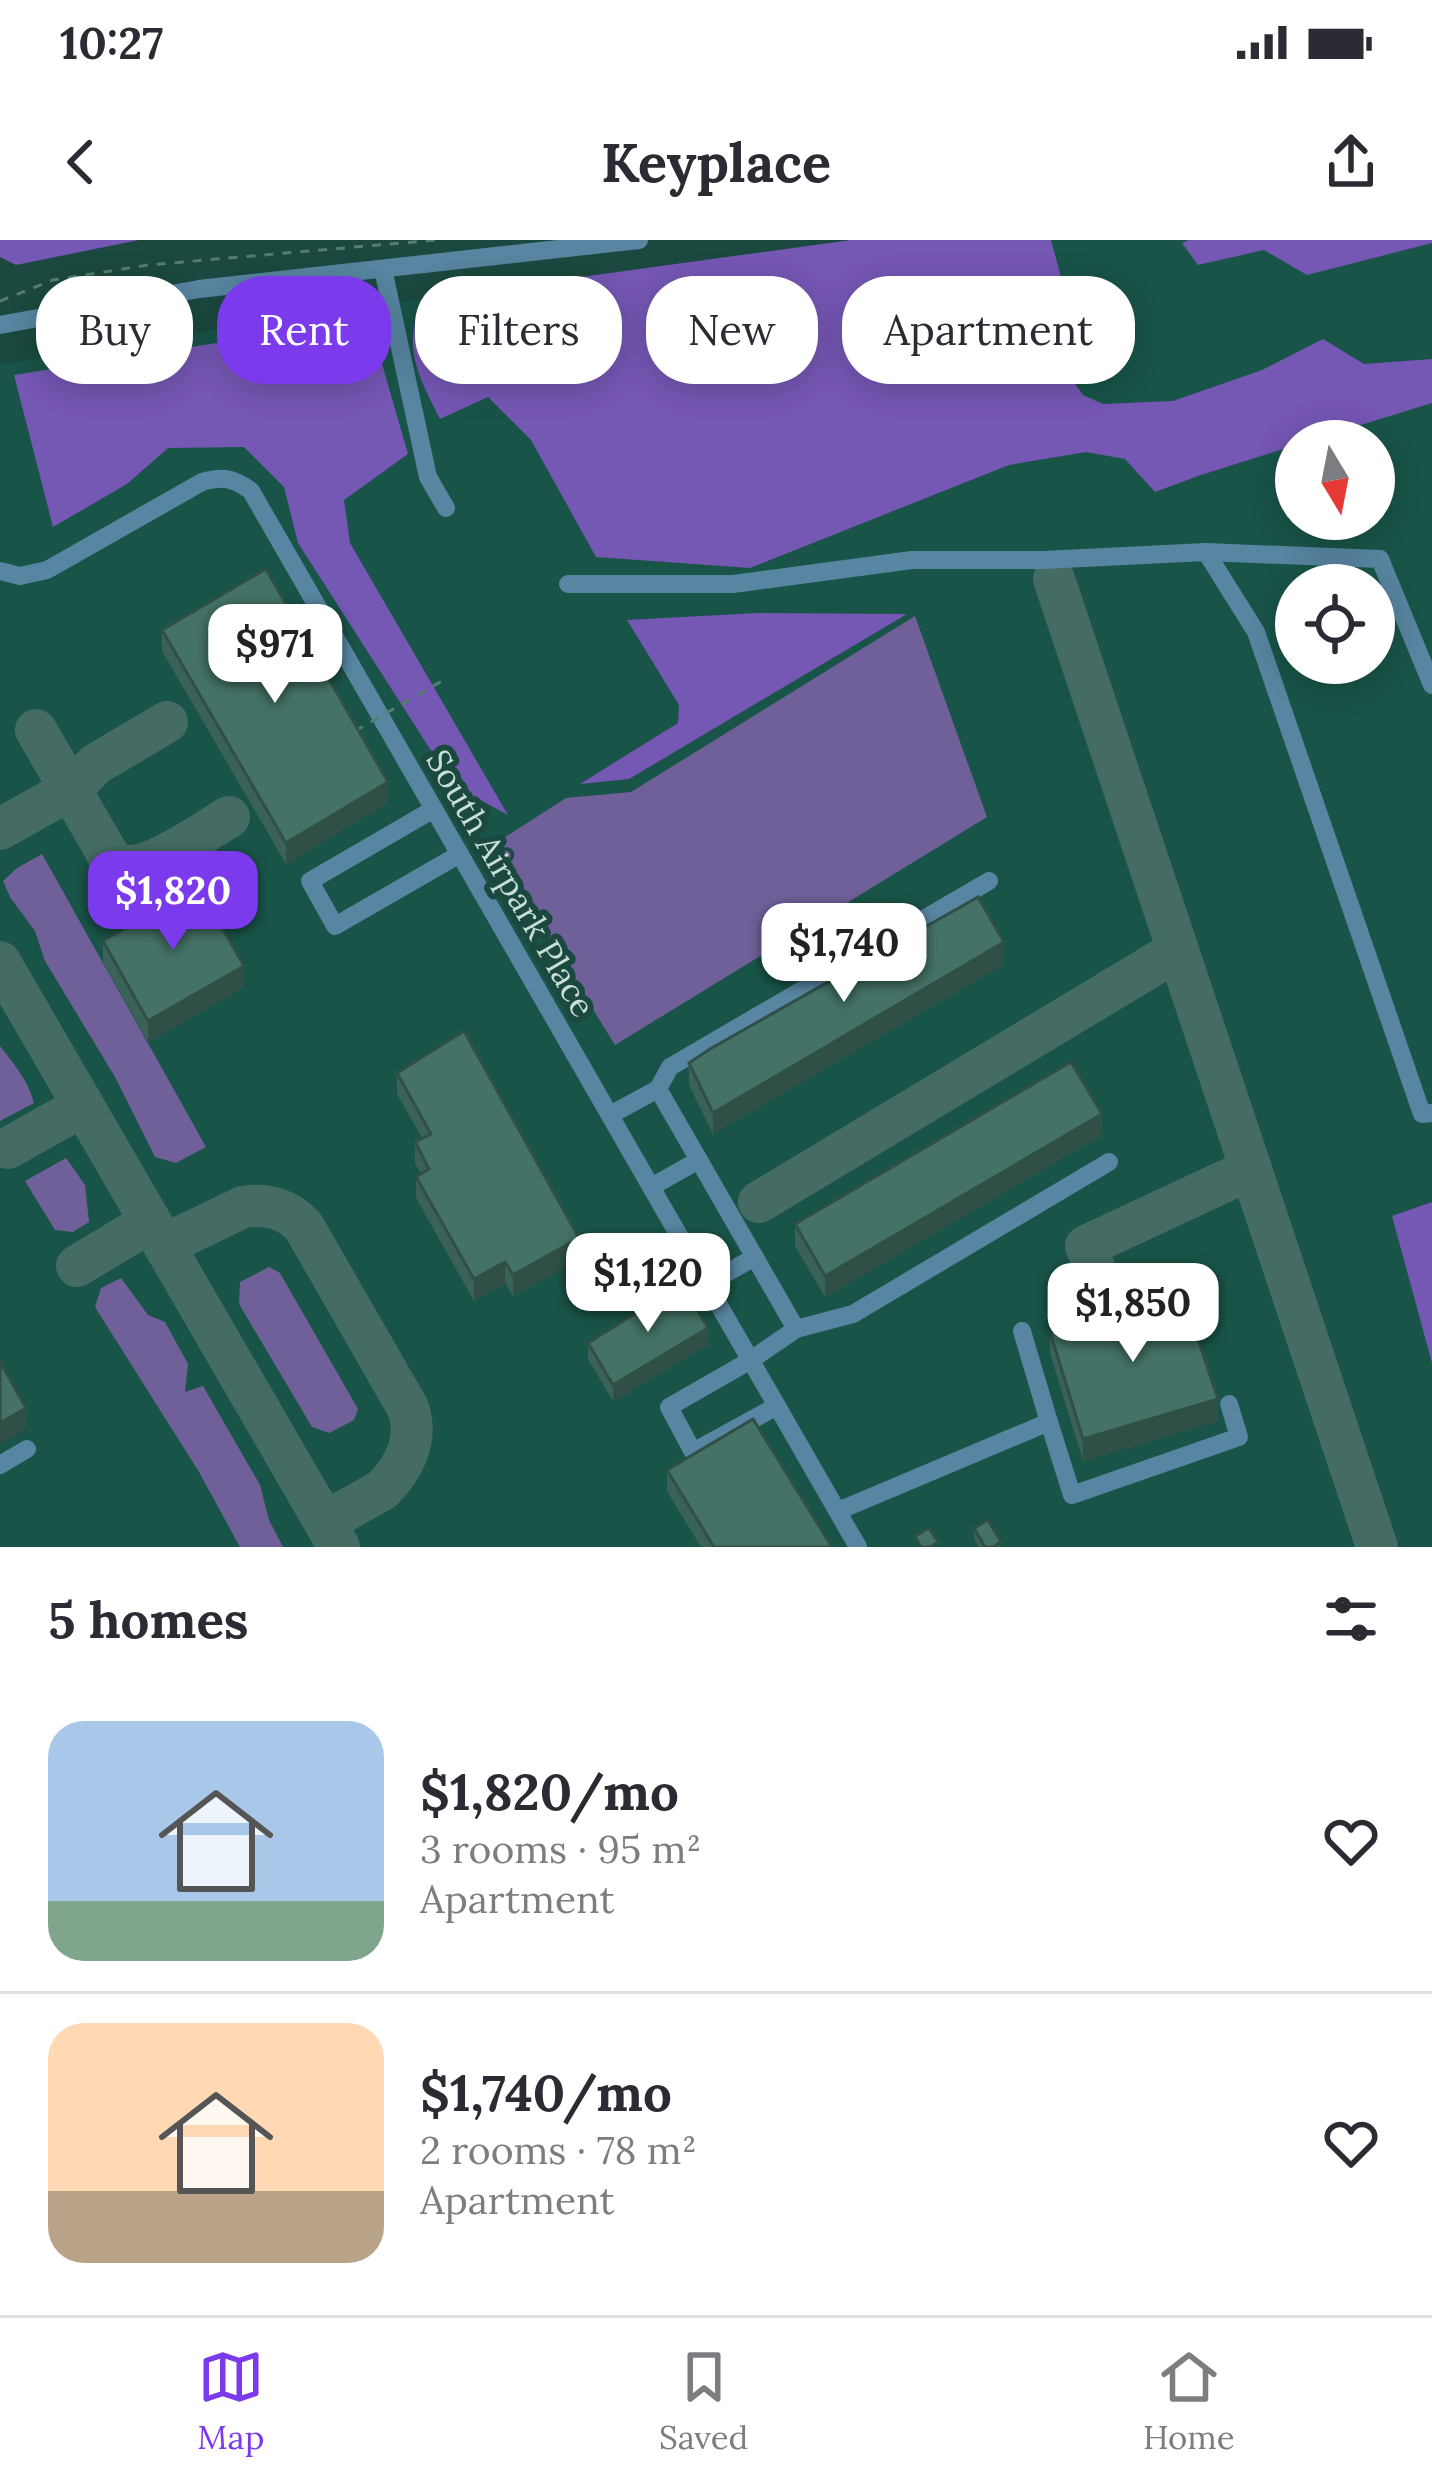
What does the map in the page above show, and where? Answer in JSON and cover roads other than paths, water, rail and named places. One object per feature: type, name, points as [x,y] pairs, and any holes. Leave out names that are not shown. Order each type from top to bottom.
[{"type":"street","points":[[0,325],[199,289],[639,240]]},
{"type":"street","points":[[382,269],[428,477],[446,508]]},
{"type":"street","name":"South Airpark Place","points":[[0,571],[20,576],[47,570],[202,482],[221,477],[237,480],[251,491],[858,1547]]},
{"type":"street","points":[[568,584],[734,584],[912,560],[1043,560],[1207,551],[1380,559],[1432,686]]},
{"type":"street","points":[[1207,551],[1256,632],[1422,1114],[1432,1113]]},
{"type":"street","points":[[434,809],[310,881],[335,926],[460,854]]},
{"type":"street","points":[[610,1115],[658,1089],[670,1067],[989,881]]},
{"type":"street","points":[[658,1089],[796,1328]]},
{"type":"street","points":[[651,1187],[700,1160]]},
{"type":"street","points":[[777,1406],[693,1452],[669,1408],[796,1328],[854,1314],[1108,1162]]},
{"type":"street","points":[[707,1284],[755,1257]]},
{"type":"street","points":[[1022,1331],[1072,1495],[1239,1437],[1228,1404]]},
{"type":"street","points":[[838,1511],[1049,1422]]},
{"type":"street","points":[[0,1465],[27,1449]]}]
